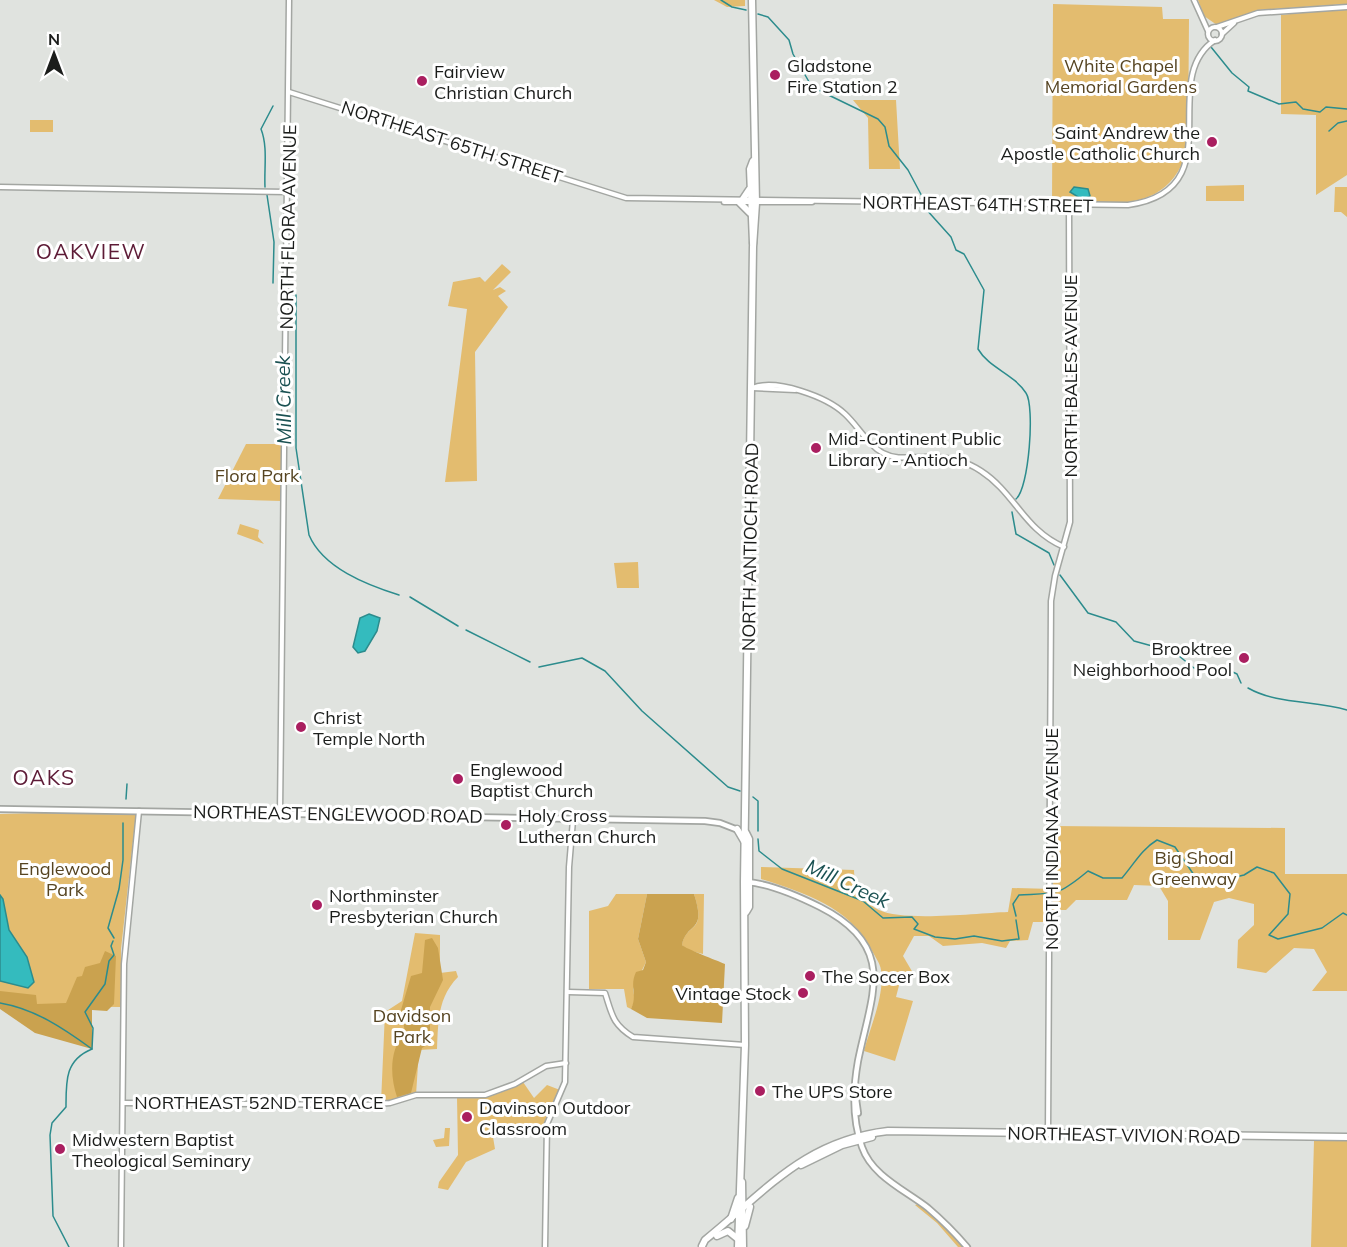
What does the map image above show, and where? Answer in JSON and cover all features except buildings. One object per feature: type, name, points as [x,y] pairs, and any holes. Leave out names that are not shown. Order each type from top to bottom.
[{"type":"main road","points":[[752,0],[753,243]]},
{"type":"main road","points":[[753,158],[751,186],[753,243]]},
{"type":"main road","points":[[751,186],[741,201],[751,218]]},
{"type":"main road","name":"NORTH ANTIOCH ROAD","points":[[747,882],[744,843],[746,833],[753,243]]},
{"type":"main road","name":"NORTHEAST ENGLEWOOD ROAD","points":[[0,809],[714,822],[746,833]]},
{"type":"main road","points":[[737,829],[744,843]]},
{"type":"main road","name":"NORTH ANTIOCH ROAD","points":[[743,1184],[749,838],[746,833]]},
{"type":"main road","points":[[747,882],[795,896],[835,915],[856,934],[868,953],[873,971],[874,997],[859,1058],[855,1092],[861,1137],[871,1158],[888,1179],[935,1214],[967,1247]]},
{"type":"main road","name":"NORTHEAST VIVION ROAD","points":[[701,1246],[717,1236],[759,1194],[810,1155],[861,1137],[888,1131],[1347,1137]]},
{"type":"main road","name":"NORTHEAST VIVION ROAD","points":[[701,1246],[705,1240],[803,1163],[861,1137]]},
{"type":"main road","points":[[743,1184],[752,1194],[759,1194]]},
{"type":"main road","points":[[743,1184],[739,1194],[743,1247]]},
{"type":"main road","points":[[738,1247],[743,1184]]},
{"type":"main road","points":[[717,1236],[728,1231],[738,1239]]},
{"type":"street","name":"NORTH FLORA AVENUE","points":[[280,813],[290,0]]},
{"type":"street","points":[[1194,0],[1208,34],[1215,40]]},
{"type":"street","points":[[1205,48],[1208,34],[1216,27],[1263,12],[1347,6]]},
{"type":"street","points":[[1202,18],[1216,27],[1221,35]]},
{"type":"street","points":[[1205,48],[1234,22]]},
{"type":"street","name":"NORTHEAST 64TH STREET","points":[[615,195],[626,198],[717,201],[1128,206],[1143,202],[1168,188],[1185,164],[1190,144],[1192,79],[1205,48]]},
{"type":"street","name":"NORTHEAST 65TH STREET","points":[[289,92],[615,195]]},
{"type":"street","points":[[0,187],[288,192]]},
{"type":"street","name":"NORTH BALES AVENUE","points":[[1064,547],[1070,514],[1069,205]]},
{"type":"street","points":[[752,388],[756,391],[796,390],[833,404],[886,455],[897,458],[947,458],[978,469],[997,484],[1034,530],[1064,547]]},
{"type":"street","name":"NORTH INDIANA AVENUE","points":[[1048,1134],[1051,601],[1055,576],[1064,547]]},
{"type":"street","points":[[121,1247],[124,964],[139,810]]},
{"type":"street","points":[[545,1247],[547,1124],[563,1092],[566,1063],[569,861],[573,819]]},
{"type":"street","points":[[568,992],[606,994],[610,1014],[621,1030],[633,1038],[745,1045]]},
{"type":"street","name":"NORTHEAST 52ND TERRACE","points":[[123,1103],[364,1105],[390,1102],[416,1095],[484,1095],[515,1084],[546,1065],[566,1063]]},
{"type":"green space","points":[[714,0],[745,0],[745,6],[727,7]]},
{"type":"green space","points":[[1198,0],[1347,0],[1347,4],[1259,10],[1217,25],[1204,16]]},
{"type":"green space","name":"White Chapel Memorial Gardens","points":[[1053,4],[1162,7],[1163,19],[1189,19],[1188,148],[1179,170],[1166,186],[1151,196],[1115,204],[1052,202]]},
{"type":"green space","points":[[1347,8],[1347,175],[1316,195],[1316,115],[1281,114],[1281,15]]},
{"type":"green space","points":[[853,100],[896,100],[900,169],[869,169],[868,118]]},
{"type":"green space","points":[[30,120],[53,120],[53,132],[30,132]]},
{"type":"green space","points":[[1244,185],[1244,201],[1206,201],[1206,186]]},
{"type":"green space","points":[[1335,187],[1347,187],[1347,217],[1341,212],[1334,212]]},
{"type":"green space","points":[[502,264],[511,272],[493,290],[500,287],[506,291],[498,296],[508,307],[475,352],[477,481],[445,482],[467,309],[448,306],[453,282],[480,277],[485,282]]},
{"type":"green space","name":"Flora Park","points":[[246,444],[282,444],[282,501],[218,499]]},
{"type":"green space","points":[[240,524],[259,530],[258,537],[264,544],[237,534]]},
{"type":"green space","points":[[638,562],[639,588],[617,588],[614,563]]},
{"type":"green space","name":"Englewood Park","points":[[0,814],[136,814],[121,949],[121,1007],[0,1006]]},
{"type":"green space","name":"Big Shoal Greenway","points":[[1054,826],[1285,828],[1285,874],[1347,874],[1347,991],[1312,991],[1327,972],[1314,949],[1294,948],[1266,973],[1237,968],[1238,940],[1254,925],[1254,904],[1229,898],[1214,902],[1200,940],[1168,940],[1168,901],[1159,886],[1134,885],[1127,900],[1076,900],[1066,910],[1048,910],[1047,922],[1033,922],[1028,940],[1010,941],[1006,948],[982,943],[943,946],[929,936],[914,936],[903,956],[913,973],[902,974],[896,997],[913,1001],[895,1061],[864,1051],[879,1000],[882,980],[879,965],[862,935],[851,922],[824,903],[761,879],[761,867],[854,870],[856,882],[864,898],[874,907],[890,914],[923,916],[1008,912],[1012,888],[1053,889]]},
{"type":"green space","points":[[616,894],[647,894],[638,939],[646,962],[633,989],[635,1001],[631,1009],[627,1007],[624,989],[589,989],[589,911],[608,906]]},
{"type":"green space","points":[[647,894],[694,894],[697,921],[684,938],[682,945],[725,964],[722,1023],[647,1018],[631,1009],[634,999],[634,977],[636,972],[643,970],[646,962],[638,939]]},
{"type":"green space","points":[[694,894],[704,894],[703,954],[687,950],[682,945],[684,938],[697,922]]},
{"type":"green space","name":"Davidson Park","points":[[415,933],[440,935],[440,973],[456,971],[458,977],[446,993],[440,1010],[437,1049],[419,1050],[416,1095],[381,1103],[385,1012],[402,1001]]},
{"type":"green space","points":[[432,938],[438,948],[443,980],[430,1007],[430,1043],[422,1048],[411,1093],[397,1097],[392,1063],[396,1047],[405,1032],[401,1010],[411,976],[422,973],[425,940]]},
{"type":"green space","points":[[105,951],[116,956],[114,1004],[107,1011],[92,1010],[92,1049],[35,1033],[0,1009],[0,991],[36,995],[37,1004],[66,1003],[77,977],[82,976],[85,967],[100,963]]},
{"type":"green space","name":"Davidson Park","points":[[523,1082],[534,1098],[547,1085],[560,1090],[545,1120],[545,1128],[509,1128],[493,1137],[495,1149],[466,1162],[448,1190],[438,1188],[439,1182],[458,1155],[457,1097],[488,1096]]},
{"type":"green space","points":[[445,1128],[450,1128],[449,1146],[436,1147],[433,1140],[444,1138]]},
{"type":"green space","points":[[1314,1141],[1347,1141],[1347,1247],[1311,1247]]},
{"type":"green space","points":[[918,1204],[939,1221],[963,1247],[958,1247],[937,1223],[915,1205]]},
{"type":"water","points":[[1074,187],[1088,189],[1090,196],[1083,200],[1070,192]]},
{"type":"water","points":[[369,614],[380,618],[377,631],[365,651],[358,653],[353,647],[360,618]]},
{"type":"water","points":[[0,895],[3,899],[9,930],[27,957],[34,982],[28,988],[0,981]]},
{"type":"waterway","points":[[721,0],[732,7],[746,10]]},
{"type":"waterway","points":[[758,14],[768,17],[789,40],[793,54],[812,87],[878,119],[885,127],[889,146],[908,170],[924,200]]},
{"type":"waterway","points":[[1211,47],[1232,73],[1249,87],[1248,91],[1279,104],[1296,102],[1303,109],[1320,112],[1326,107],[1347,109]]},
{"type":"waterway","name":"Mill Creek","points":[[265,187],[265,150],[261,129],[273,106]]},
{"type":"waterway","points":[[1329,131],[1338,123],[1347,121]]},
{"type":"waterway","name":"Mill Creek","points":[[267,195],[274,242],[273,283]]},
{"type":"waterway","points":[[925,208],[951,237],[956,250],[964,254],[984,290],[978,349],[988,361],[1021,386],[1029,401],[1030,430],[1027,464],[1021,492],[1016,499]]},
{"type":"waterway","name":"Mill Creek","points":[[296,295],[296,448],[309,535],[324,557],[335,566],[373,586],[399,595]]},
{"type":"waterway","points":[[1012,512],[1016,534],[1049,553],[1054,565]]},
{"type":"waterway","points":[[1060,575],[1088,613],[1116,622],[1134,641],[1174,652],[1194,668],[1224,668],[1237,674],[1241,683]]},
{"type":"waterway","name":"Mill Creek","points":[[410,597],[458,626]]},
{"type":"waterway","name":"Mill Creek","points":[[466,630],[530,662]]},
{"type":"waterway","name":"Mill Creek","points":[[539,667],[582,658],[605,671],[642,711],[728,787],[740,791]]},
{"type":"waterway","points":[[1248,688],[1284,700],[1347,710]]},
{"type":"waterway","points":[[126,799],[127,784]]},
{"type":"waterway","name":"Mill Creek","points":[[753,797],[758,801],[758,831]]},
{"type":"waterway","points":[[114,938],[108,928],[119,889],[123,860],[123,823]]},
{"type":"waterway","name":"Mill Creek","points":[[758,839],[759,851],[782,869],[863,901],[883,918],[912,917],[918,924],[914,929],[935,937],[955,939],[974,936],[1002,941],[1019,939],[1016,920]]},
{"type":"waterway","name":"Mill Creek","points":[[1016,916],[1013,904],[1019,895],[1056,892],[1070,885],[1088,871],[1103,878],[1122,878],[1142,852],[1157,840],[1175,847],[1196,878],[1207,884],[1244,875],[1257,867],[1274,873],[1290,894],[1288,914],[1269,935],[1278,939],[1322,928],[1343,913],[1347,915]]},
{"type":"waterway","points":[[69,1247],[53,1216],[50,1135],[52,1123],[66,1107],[67,1080],[72,1065],[92,1049],[93,1028],[85,1012],[105,984],[109,961],[114,955],[111,946],[113,941]]},
{"type":"waterway","points":[[0,1003],[37,1015],[92,1049]]},
{"type":"place","name":"Gladstone Fire Station 2","points":[[775,75]]},
{"type":"place","name":"Fairview Christian Church","points":[[422,81]]},
{"type":"place","name":"Saint Andrew the Apostle Catholic Church","points":[[1212,142]]},
{"type":"place","name":"Mid-Continent Public Library - Antioch","points":[[816,448]]},
{"type":"place","name":"Brooktree Neighborhood Pool","points":[[1244,658]]},
{"type":"place","name":"Christ Temple North","points":[[301,727]]},
{"type":"place","name":"Englewood Baptist Church","points":[[458,779]]},
{"type":"place","name":"Holy Cross Lutheran Church","points":[[506,825]]},
{"type":"place","name":"Northminster Presbyterian Church","points":[[317,905]]},
{"type":"place","name":"The Soccer Box","points":[[810,976]]},
{"type":"place","name":"Vintage Stock","points":[[803,993]]},
{"type":"place","name":"The UPS Store","points":[[760,1091]]},
{"type":"place","name":"Davinson Outdoor Classroom","points":[[467,1117]]},
{"type":"place","name":"Midwestern Baptist Theological Seminary","points":[[60,1149]]},
{"type":"district","name":"OAKVIEW","points":[[91,251]]},
{"type":"district","name":"OAKS","points":[[44,777]]}]
